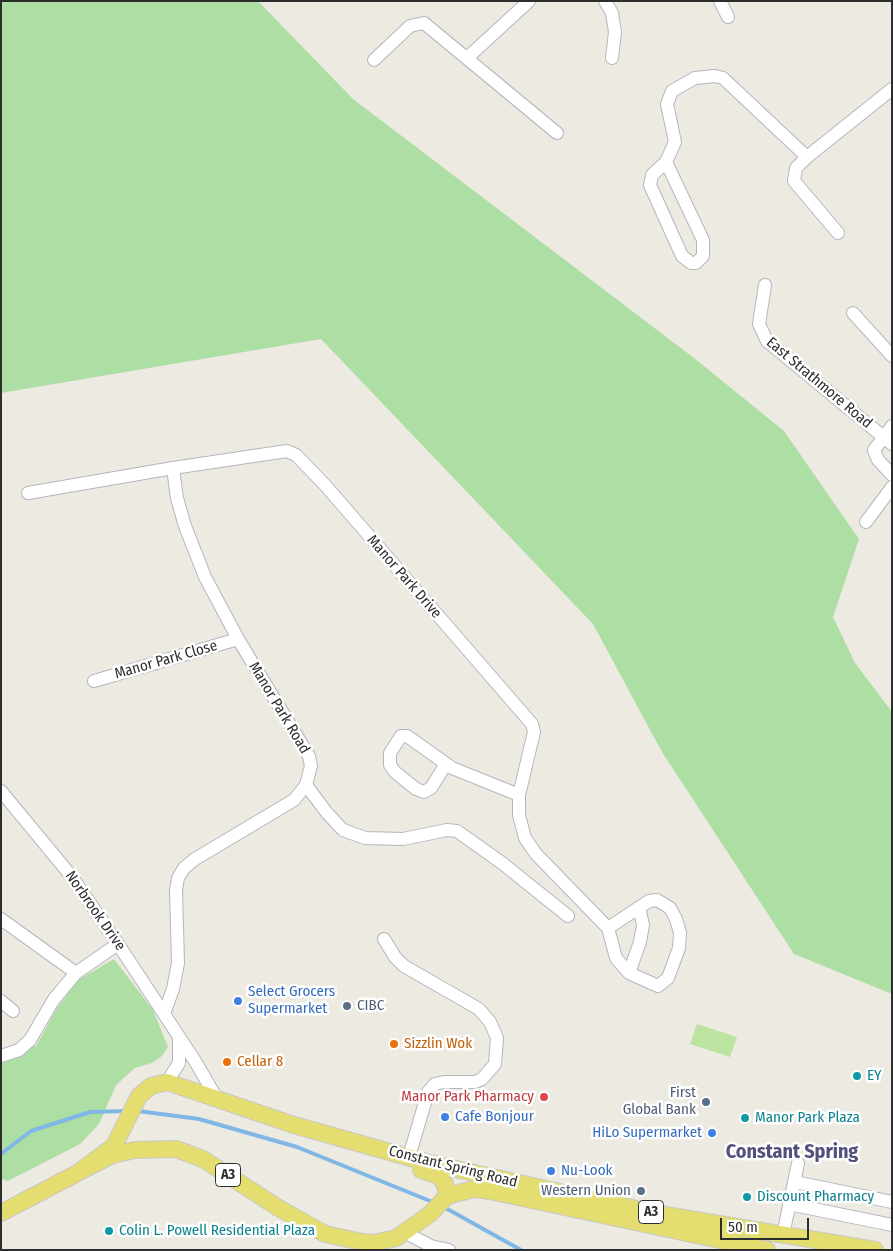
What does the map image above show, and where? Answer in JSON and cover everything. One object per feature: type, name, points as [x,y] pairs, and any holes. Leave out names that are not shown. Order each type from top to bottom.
[{"type":"main road","name":"Constant Spring Road","points":[[167,1082],[294,1125],[409,1157],[659,1214],[875,1250]]},
{"type":"main road","name":"A3","points":[[80,1171],[114,1146],[139,1096],[151,1086],[167,1082]]},
{"type":"main road","points":[[126,1124],[127,1134],[147,1142],[176,1149]]},
{"type":"main road","points":[[294,1125],[324,1138],[439,1176],[445,1184],[445,1198]]},
{"type":"main road","name":"A3","points":[[1,1213],[80,1171],[123,1152],[176,1149],[203,1159],[277,1208],[325,1234],[362,1242],[387,1246],[430,1214],[445,1198]]},
{"type":"main road","name":"Constant Spring Road","points":[[445,1198],[474,1190],[490,1191],[768,1250]]},
{"type":"street","points":[[466,58],[529,1]]},
{"type":"street","points":[[605,1],[612,13],[615,32],[612,58]]},
{"type":"street","points":[[720,1],[728,17]]},
{"type":"street","points":[[374,60],[410,26],[424,23],[557,133]]},
{"type":"street","points":[[666,162],[702,240],[703,256],[696,263],[691,263],[682,256],[650,185],[652,175],[666,162],[675,142],[675,134],[668,112],[668,97],[672,91],[695,78],[715,76],[723,78],[806,157]]},
{"type":"street","points":[[838,233],[794,181],[796,168],[806,157],[892,89]]},
{"type":"street","name":"East Strathmore Road","points":[[765,285],[759,324],[767,341],[887,440]]},
{"type":"street","points":[[853,313],[892,356]]},
{"type":"street","points":[[892,426],[887,440],[875,445],[874,456],[892,475]]},
{"type":"street","name":"Manor Park Drive","points":[[28,493],[287,451],[302,460],[532,724],[534,732],[519,795],[519,815],[525,838],[530,846],[608,928]]},
{"type":"street","name":"Manor Park Road","points":[[173,468],[177,498],[185,526],[205,577],[238,639],[309,756],[310,776],[306,785]]},
{"type":"street","points":[[866,522],[892,487]]},
{"type":"street","name":"Manor Park Close","points":[[94,682],[238,639]]},
{"type":"street","points":[[446,764],[431,788],[424,792],[416,789],[395,772],[390,765],[390,753],[401,736],[406,736],[446,764],[519,795]]},
{"type":"street","points":[[164,1014],[173,989],[178,963],[176,890],[178,878],[184,868],[194,859],[294,800],[306,785],[327,813],[343,830],[366,838],[403,839],[447,830],[457,830],[495,857],[568,916]]},
{"type":"street","name":"Norbrook Drive","points":[[1,791],[72,877],[164,1014],[217,1100]]},
{"type":"street","points":[[657,900],[665,903],[676,919],[680,933],[679,948],[668,978],[658,986],[629,973],[616,958],[608,928],[639,907],[649,901],[657,900]]},
{"type":"street","points":[[629,973],[640,942],[643,925],[639,907]]},
{"type":"street","points":[[1,919],[76,973]]},
{"type":"street","points":[[384,939],[395,957],[404,966],[479,1008],[490,1022],[497,1038],[495,1064],[482,1079],[475,1082],[444,1082],[435,1084],[428,1092],[409,1157]]},
{"type":"street","points":[[1,1056],[19,1050],[30,1040],[54,999],[76,973],[118,944]]},
{"type":"street","points":[[1,1001],[13,1011]]},
{"type":"street","points":[[167,1082],[179,1062],[179,1038]]},
{"type":"street","points":[[783,1235],[798,1163]]},
{"type":"street","points":[[794,1182],[892,1202]]},
{"type":"street","points":[[789,1204],[892,1225]]},
{"type":"street","points":[[404,1232],[431,1246],[449,1250]]},
{"type":"green space","points":[[1,1],[258,1],[353,99],[694,358],[784,431],[859,539],[833,617],[855,663],[892,712],[892,994],[794,954],[662,752],[593,624],[321,339],[1,393]]},
{"type":"green space","points":[[114,959],[153,1010],[168,1047],[162,1056],[152,1063],[135,1068],[116,1085],[99,1124],[80,1144],[8,1181],[1,1179],[1,1055],[36,1046],[57,1008],[78,980]]},
{"type":"green space","points":[[697,1024],[737,1037],[730,1057],[690,1044]]},
{"type":"waterway","points":[[1,1154],[31,1131],[90,1112],[126,1111]]},
{"type":"waterway","points":[[138,1111],[199,1119],[297,1147],[435,1203]]},
{"type":"waterway","points":[[442,1206],[521,1250]]},
{"type":"place","name":"Select Grocers Supermarket","points":[[238,1001]]},
{"type":"place","name":"CIBC","points":[[347,1006]]},
{"type":"place","name":"Sizzlin Wok","points":[[394,1044]]},
{"type":"place","name":"Cellar 8","points":[[227,1062]]},
{"type":"place","name":"EY","points":[[857,1076]]},
{"type":"place","name":"Manor Park Pharmacy","points":[[544,1097]]},
{"type":"place","name":"First Global Bank","points":[[706,1102]]},
{"type":"place","name":"Cafe Bonjour","points":[[445,1117]]},
{"type":"place","name":"Manor Park Plaza","points":[[745,1118]]},
{"type":"place","name":"HiLo Supermarket","points":[[712,1133]]},
{"type":"place","name":"Nu-Look","points":[[551,1171]]},
{"type":"place","name":"Western Union","points":[[641,1191]]},
{"type":"place","name":"Discount Pharmacy","points":[[747,1197]]},
{"type":"place","name":"Colin L. Powell Residential Plaza","points":[[109,1231]]},
{"type":"district","name":"Constant Spring","points":[[792,1152]]}]
